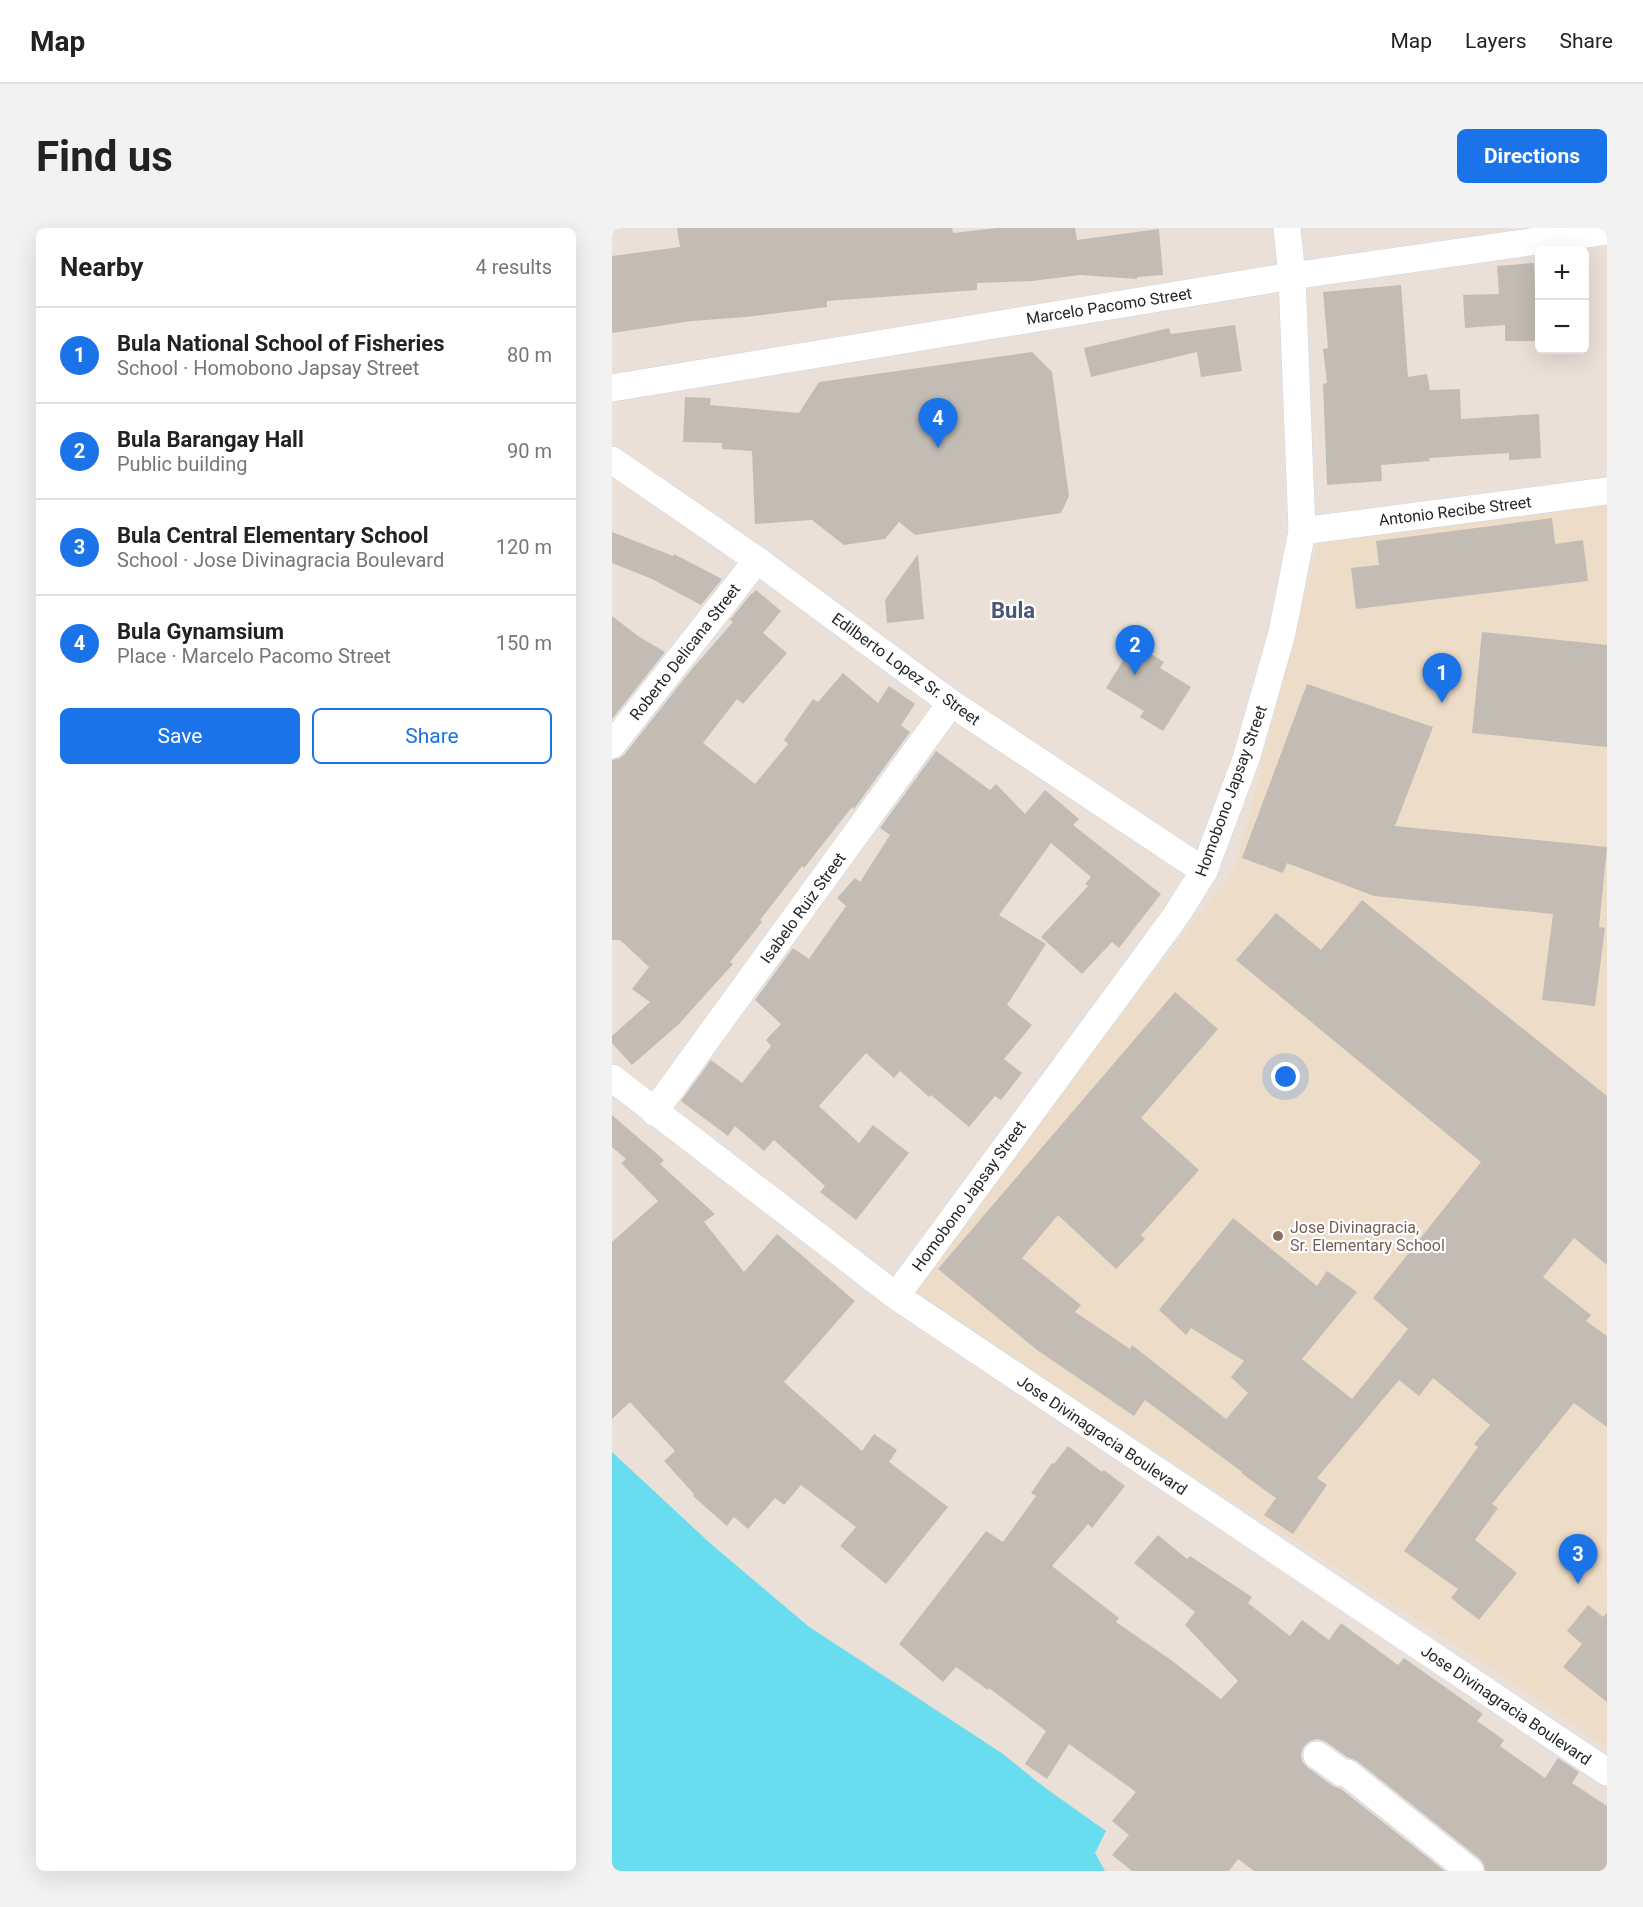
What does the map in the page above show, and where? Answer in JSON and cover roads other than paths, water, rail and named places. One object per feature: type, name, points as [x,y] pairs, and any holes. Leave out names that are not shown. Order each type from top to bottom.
[{"type":"street","name":"Homobono Japsay Street","points":[[896,1296],[1175,917],[1204,871],[1246,759],[1282,633],[1302,531],[1292,276],[1287,228]]},
{"type":"street","name":"Marcelo Pacomo Street","points":[[612,388],[1292,276],[1607,231]]},
{"type":"street","name":"Edilberto Lopez Sr. Street","points":[[612,460],[758,560],[951,703],[1204,871]]},
{"type":"street","name":"Antonio Recibe Street","points":[[1302,531],[1607,491]]},
{"type":"street","name":"Roberto Delicana Street","points":[[612,745],[758,560]]},
{"type":"street","name":"Isabelo Ruiz Street","points":[[654,1112],[951,703]]},
{"type":"street","name":"Jose Divinagracia Boulevard","points":[[612,1078],[896,1296],[1607,1772]]},
{"type":"street","points":[[1317,1755],[1342,1773],[1347,1773],[1470,1871]]},
{"type":"water","points":[[612,1452],[711,1544],[808,1626],[1003,1754],[1044,1787],[1106,1831],[1095,1853],[1105,1871],[612,1871]]},
{"type":"place","name":"Bula Gynamsium","points":[[938,448]]},
{"type":"place","name":"Bula Barangay Hall","points":[[1135,675]]},
{"type":"place","name":"Bula National School of Fisheries","points":[[1442,703]]},
{"type":"place","name":"Jose Divinagracia, Sr. Elementary School","points":[[1278,1236]]},
{"type":"place","name":"Bula Central Elementary School","points":[[1578,1584]]},
{"type":"district","name":"Bula","points":[[1013,610]]}]
